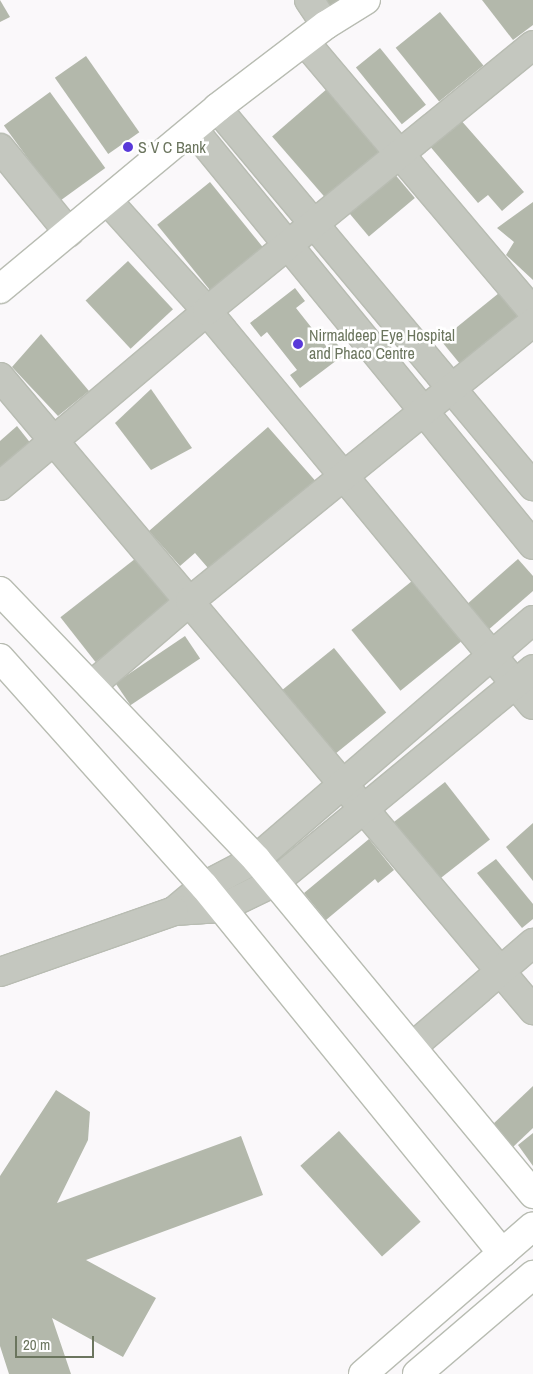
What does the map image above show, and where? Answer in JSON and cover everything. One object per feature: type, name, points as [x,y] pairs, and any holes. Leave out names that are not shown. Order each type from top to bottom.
[{"type":"main road","points":[[0,289],[108,201],[217,108],[315,34],[366,0]]},
{"type":"main road","points":[[0,591],[256,859],[533,1194]]},
{"type":"main road","points":[[0,658],[204,886],[502,1253],[531,1281],[417,1374]]},
{"type":"main road","points":[[362,1374],[533,1226]]},
{"type":"street","points":[[309,0],[315,34],[401,155],[533,312]]},
{"type":"street","points":[[0,486],[207,311],[315,226],[533,45]]},
{"type":"street","points":[[217,108],[533,486]]},
{"type":"street","points":[[193,128],[533,545]]},
{"type":"street","points":[[0,148],[69,233]]},
{"type":"street","points":[[108,201],[207,311],[343,479],[492,656],[524,677],[533,705]]},
{"type":"street","points":[[91,686],[190,601],[452,391],[533,322]]},
{"type":"street","points":[[0,377],[533,1010]]},
{"type":"street","points":[[174,911],[204,886],[256,859],[533,620]]},
{"type":"street","points":[[0,972],[174,911],[221,908],[275,882],[524,677]]},
{"type":"street","points":[[412,1047],[533,943]]},
{"type":"building","points":[[0,0],[10,17],[0,22]]},
{"type":"building","points":[[326,0],[353,0],[334,12]]},
{"type":"building","points":[[482,0],[533,0],[533,25],[513,40]]},
{"type":"building","points":[[440,12],[483,66],[439,101],[396,48]]},
{"type":"building","points":[[380,48],[426,105],[402,124],[356,68]]},
{"type":"building","points":[[86,56],[139,132],[108,154],[55,78]]},
{"type":"building","points":[[328,88],[382,150],[326,198],[272,137]]},
{"type":"building","points":[[50,92],[105,168],[59,202],[4,126]]},
{"type":"building","points":[[459,118],[524,192],[502,211],[488,195],[478,203],[428,144]]},
{"type":"building","points":[[393,172],[415,198],[369,237],[347,211]]},
{"type":"building","points":[[210,182],[264,249],[211,292],[157,225]]},
{"type":"building","points":[[533,202],[533,280],[506,255],[514,242],[497,228]]},
{"type":"building","points":[[128,261],[173,309],[131,349],[86,301]]},
{"type":"building","points":[[295,288],[305,301],[296,308],[326,346],[334,340],[345,354],[300,388],[290,375],[297,370],[267,332],[261,337],[250,323]]},
{"type":"building","points":[[499,293],[520,319],[461,366],[441,340]]},
{"type":"building","points":[[41,334],[89,391],[58,416],[12,367]]},
{"type":"building","points":[[151,389],[192,448],[151,470],[115,423]]},
{"type":"building","points":[[17,426],[32,445],[0,471],[0,441]]},
{"type":"building","points":[[268,427],[319,485],[215,576],[195,553],[180,566],[149,531]]},
{"type":"building","points":[[140,555],[175,600],[96,662],[60,617]]},
{"type":"building","points":[[518,559],[533,576],[533,591],[487,631],[465,606]]},
{"type":"building","points":[[412,581],[461,642],[400,691],[351,630]]},
{"type":"building","points":[[185,636],[200,658],[130,705],[115,683]]},
{"type":"building","points":[[334,648],[386,713],[333,756],[280,691]]},
{"type":"building","points":[[445,782],[490,840],[438,880],[393,823]]},
{"type":"building","points":[[533,823],[533,881],[506,847]]},
{"type":"building","points":[[369,839],[394,870],[378,883],[375,879],[326,920],[304,893]]},
{"type":"building","points":[[496,859],[533,904],[533,919],[522,928],[477,873]]},
{"type":"building","points":[[533,1086],[533,1128],[513,1147],[492,1125]]},
{"type":"building","points":[[56,1090],[90,1112],[88,1140],[57,1203],[241,1136],[263,1195],[86,1260],[156,1298],[123,1357],[52,1318],[71,1374],[9,1374],[0,1346],[0,1176]]},
{"type":"building","points":[[339,1131],[421,1222],[382,1256],[300,1166]]},
{"type":"building","points":[[533,1133],[533,1166],[518,1145]]},
{"type":"place","name":"S V C Bank","points":[[128,147]]},
{"type":"place","name":"Nirmaldeep Eye Hospital and Phaco Centre","points":[[298,344]]}]
